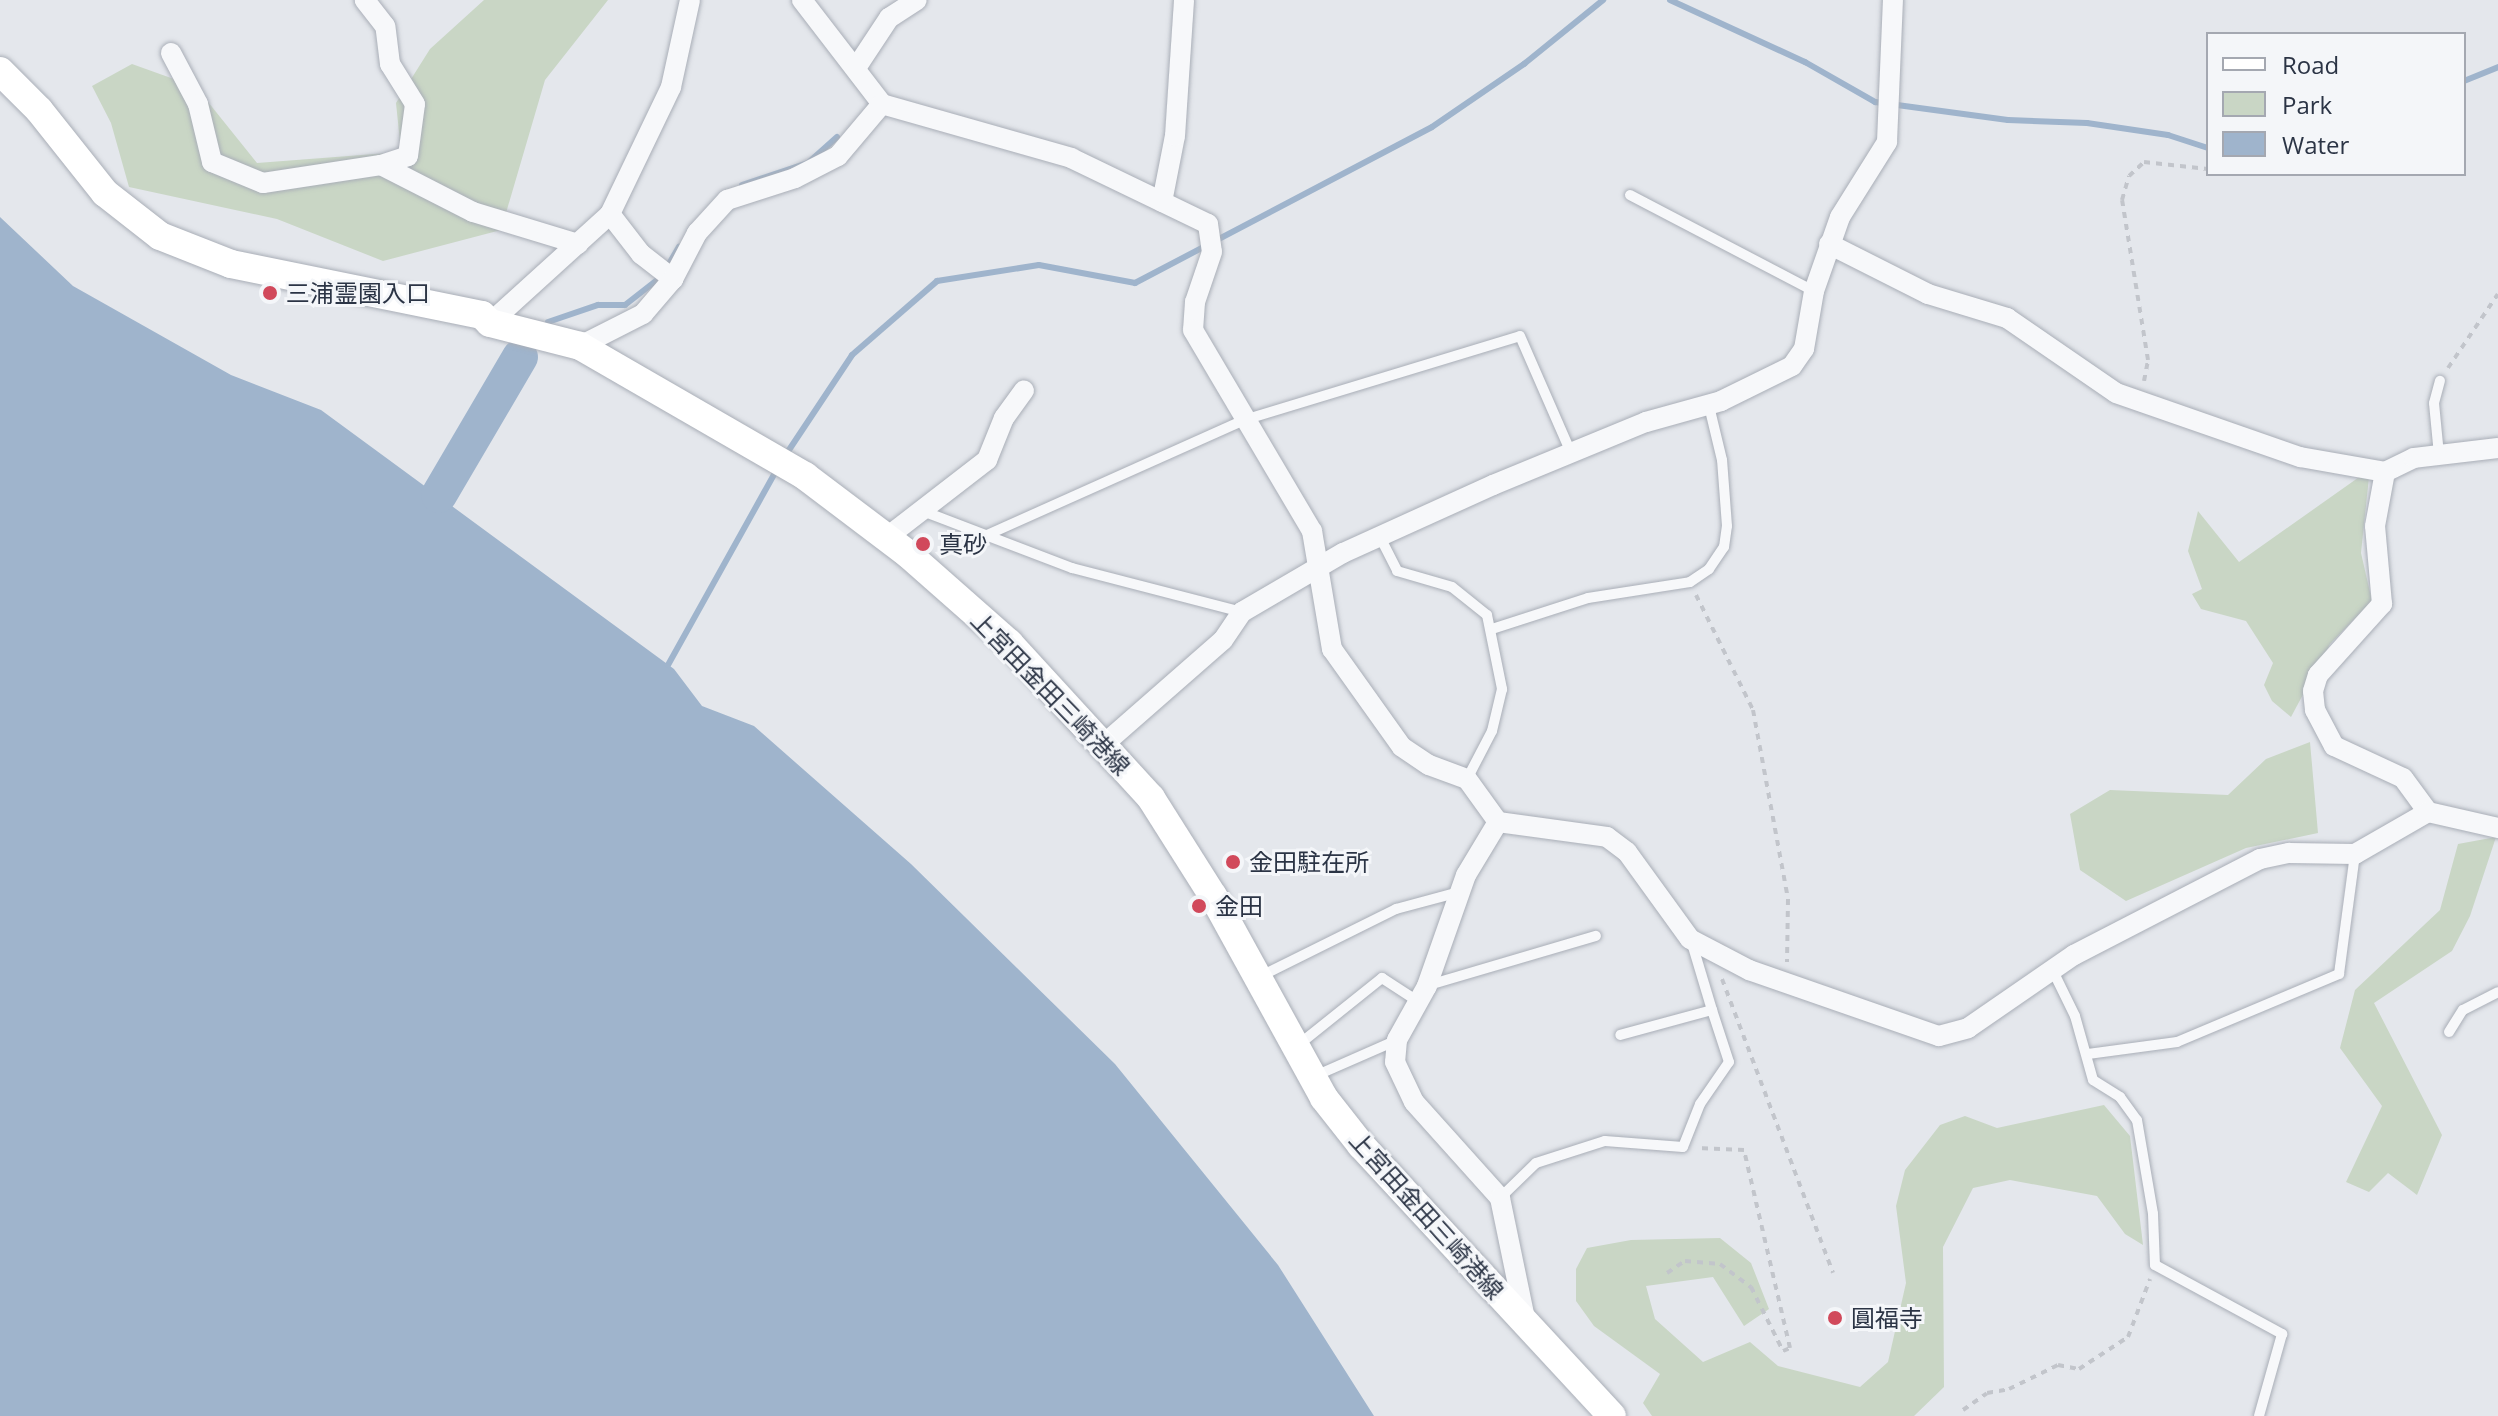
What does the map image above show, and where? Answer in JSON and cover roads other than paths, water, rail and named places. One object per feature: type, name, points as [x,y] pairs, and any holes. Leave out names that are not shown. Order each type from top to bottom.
[{"type":"main road","name":"上宮田金田三崎港線","points":[[0,71],[39,110],[105,193],[160,236],[231,264],[482,315],[490,323],[580,346],[781,462],[886,538],[1009,643],[1151,798],[1185,847],[1309,1078],[1361,1145],[1612,1416]]},
{"type":"street","points":[[171,53],[198,104],[212,162],[224,169],[263,183],[381,165],[408,156],[415,104],[390,64],[385,26],[365,0]]},
{"type":"street","points":[[490,323],[610,214],[671,87],[690,0]]},
{"type":"street","points":[[856,68],[889,18],[917,0]]},
{"type":"street","points":[[1162,202],[1175,136],[1184,0]]},
{"type":"street","points":[[1103,745],[1223,640],[1242,612],[1381,539],[1571,454],[1646,422],[1709,406],[1792,366],[1804,349],[1814,291],[1829,244],[1887,142],[1893,0]]},
{"type":"street","points":[[804,1],[882,104],[1071,158],[1208,224],[1212,252],[1195,302],[1193,330],[1312,531],[1332,649],[1357,690],[1402,747],[1429,765],[1467,779],[1498,822],[1594,834],[1617,843],[1690,939],[1711,951],[1786,983],[1939,1036],[1968,1028],[2052,968],[2260,859],[2289,853],[2355,854],[2428,812]]},
{"type":"street","points":[[580,346],[643,314],[673,279],[697,233],[727,200],[795,178],[838,156],[882,104]]},
{"type":"street","points":[[381,165],[473,212],[578,244]]},
{"type":"street","points":[[610,214],[641,254],[673,279]]},
{"type":"street","points":[[1829,244],[1928,294],[2007,318],[2086,377],[2140,400],[2300,457],[2385,472]]},
{"type":"street","points":[[886,538],[920,510],[965,481],[987,460],[1004,418],[1024,390]]},
{"type":"street","points":[[2498,448],[2398,462],[2385,472],[2375,526],[2382,604],[2318,675],[2315,710],[2334,746],[2403,778],[2428,812],[2498,828]]},
{"type":"street","points":[[1498,822],[1478,851],[1460,892],[1423,994],[1397,1040],[1395,1062],[1408,1093],[1500,1198],[1526,1323]]},
{"type":"lane","points":[[1630,195],[1814,291]]},
{"type":"lane","points":[[987,535],[1244,420],[1520,336],[1571,454]]},
{"type":"lane","points":[[2438,386],[2439,455]]},
{"type":"lane","points":[[1492,629],[1588,598],[1690,582],[1709,569],[1724,547],[1727,526],[1722,460],[1709,406]]},
{"type":"lane","points":[[920,510],[1072,568],[1242,612]]},
{"type":"lane","points":[[1381,539],[1397,571],[1452,587],[1475,600],[1492,629],[1502,689],[1492,731],[1467,779]]},
{"type":"lane","points":[[2088,1054],[2177,1042],[2339,974],[2355,854]]},
{"type":"lane","points":[[1256,979],[1396,909],[1460,892]]},
{"type":"lane","points":[[1293,1050],[1382,978],[1423,994],[1596,936]]},
{"type":"lane","points":[[1500,1198],[1536,1163],[1605,1141],[1683,1147],[1700,1104],[1729,1062],[1690,939]]},
{"type":"lane","points":[[2052,968],[2088,1054],[2093,1080],[2120,1097],[2137,1120],[2151,1199],[2155,1265],[2282,1334],[2259,1416]]},
{"type":"lane","points":[[2449,1032],[2463,1010],[2498,992]]},
{"type":"lane","points":[[1620,1035],[1712,1010]]},
{"type":"lane","points":[[1309,1078],[1397,1040]]},
{"type":"water","points":[[0,217],[73,286],[231,375],[321,410],[674,669],[702,706],[754,726],[911,864],[1115,1064],[1278,1265],[1374,1416],[0,1416]]},
{"type":"waterway","points":[[785,456],[852,355],[937,281],[1039,265],[1135,283],[1432,127],[1524,64],[1603,0]]},
{"type":"waterway","points":[[1670,0],[1805,62],[1875,102],[2008,120],[2087,123],[2168,135],[2206,147]]},
{"type":"waterway","points":[[2466,80],[2498,67]]},
{"type":"waterway","points":[[742,185],[808,163],[837,137]]},
{"type":"waterway","points":[[669,264],[679,247]]},
{"type":"waterway","points":[[548,322],[598,305],[625,305],[657,280]]},
{"type":"waterway","points":[[439,495],[520,357]]},
{"type":"waterway","points":[[668,665],[777,469]]},
{"type":"place","name":"三浦霊園入口","points":[[270,293]]},
{"type":"place","name":"真砂","points":[[923,544]]},
{"type":"place","name":"金田駐在所","points":[[1233,862]]},
{"type":"place","name":"金田","points":[[1199,906]]},
{"type":"place","name":"圓福寺","points":[[1835,1318]]}]
